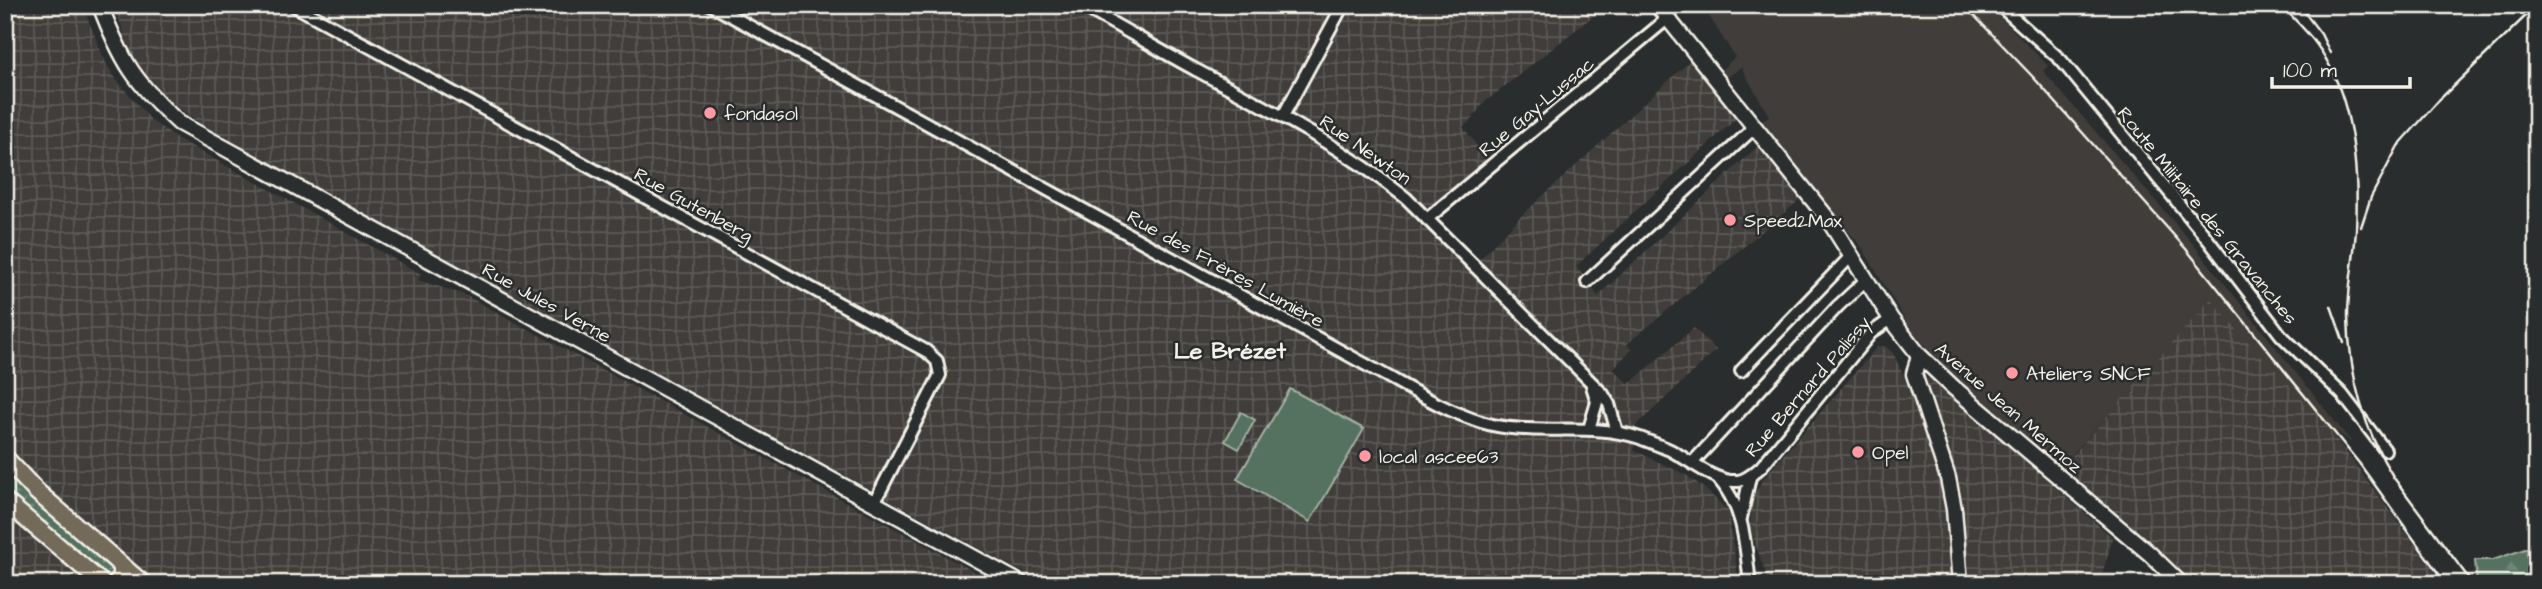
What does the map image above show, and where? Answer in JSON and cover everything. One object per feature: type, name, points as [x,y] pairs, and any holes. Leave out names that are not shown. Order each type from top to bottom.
[{"type":"main road","name":"Rue Jules Verne","points":[[100,5],[116,47],[135,78],[152,98],[179,122],[1022,584]]},
{"type":"main road","name":"Avenue Jean Mermoz","points":[[1657,5],[1828,219],[1891,319],[1919,355],[1954,388],[2150,554],[2181,584]]},
{"type":"main road","points":[[1919,355],[1914,374],[1948,478],[1954,509],[1960,584]]},
{"type":"main road","points":[[5,458],[44,498],[143,584]]},
{"type":"main road","points":[[5,500],[103,584]]},
{"type":"main road","points":[[115,584],[122,577],[122,566]]},
{"type":"street","name":"Rue Gutenberg","points":[[293,5],[926,351],[937,362],[940,375],[937,385],[874,503]]},
{"type":"street","name":"Rue des Frères Lumière","points":[[711,5],[1448,409],[1497,426],[1617,432],[1667,449],[1716,476],[1739,481],[1750,477]]},
{"type":"street","points":[[1283,116],[1343,5]]},
{"type":"street","name":"Route Militaire des Gravanches","points":[[1999,5],[2061,60],[2206,237],[2281,335],[2342,394],[2385,450]]},
{"type":"street","name":"Rue Newton","points":[[1082,6],[1283,116],[1344,151],[1377,174],[1427,219],[1607,399],[1617,432]]},
{"type":"street","name":"Rue Gay-Lussac","points":[[1427,219],[1668,19]]},
{"type":"street","points":[[1587,282],[1754,128]]},
{"type":"street","points":[[1741,371],[1852,255]]},
{"type":"street","points":[[1693,462],[1838,306],[1867,279]]},
{"type":"street","name":"Rue Bernard Palissy","points":[[1741,518],[1750,477],[1871,333],[1891,319]]},
{"type":"street","points":[[1589,380],[1597,402],[1589,429]]},
{"type":"street","name":"Rue Bernard Palissy","points":[[1716,476],[1730,492],[1741,518],[1750,584]]},
{"type":"shaded area","points":[[5,5],[82,5],[106,63],[118,82],[152,121],[173,136],[421,274],[418,280],[465,295],[997,584],[154,584],[50,493],[5,441]]},
{"type":"shaded area","points":[[114,5],[1607,5],[1485,102],[1474,118],[1463,127],[1488,161],[1428,212],[1479,260],[1521,216],[1691,60],[1739,116],[1576,266],[1598,296],[1760,144],[1802,196],[1627,344],[1631,350],[1613,369],[1629,384],[1694,328],[1716,350],[1635,427],[1634,450],[1686,475],[1728,511],[1739,584],[1045,584],[212,132],[159,94],[136,68],[121,36],[124,33]]},
{"type":"shaded area","points":[[1702,5],[1988,5],[2048,66],[2043,71],[2193,244],[2353,444],[2310,411],[2142,378],[2060,468],[1946,370],[1908,325],[1863,249],[1760,122],[1769,116],[1741,67],[1727,78],[1720,71],[1735,57]]},
{"type":"shaded area","points":[[2211,299],[2245,339],[2321,418],[2444,584],[2181,584],[2055,475]]},
{"type":"shaded area","points":[[1885,346],[1893,353],[1910,391],[1930,377],[2113,538],[2099,584],[1769,584],[1750,528],[1752,500],[1762,480],[1877,347]]},
{"type":"shaded area","points":[[5,508],[96,584],[5,584]]},
{"type":"green space","points":[[1290,389],[1364,429],[1310,522],[1237,479]]},
{"type":"green space","points":[[1241,412],[1255,420],[1239,449],[1225,441]]},
{"type":"green space","points":[[5,467],[114,565],[114,573],[110,579],[104,579],[5,494]]},
{"type":"green space","points":[[2537,545],[2537,584],[2477,584],[2475,560],[2493,560]]},
{"type":"railway","points":[[1964,5],[2034,78],[2186,249],[2359,463],[2446,584]]},
{"type":"railway","points":[[2281,5],[2313,40],[2329,65],[2339,87],[2352,134],[2357,207],[2348,305],[2349,338],[2355,380],[2366,421],[2394,478],[2473,584]]},
{"type":"railway","points":[[2299,5],[2321,34],[2330,53]]},
{"type":"railway","points":[[2361,227],[2371,197],[2398,146],[2439,100],[2537,5]]},
{"type":"railway","points":[[2331,306],[2344,343]]},
{"type":"place","name":"fondasol","points":[[710,113]]},
{"type":"place","name":"Speed2Max","points":[[1730,220]]},
{"type":"place","name":"Ateliers SNCF","points":[[2012,373]]},
{"type":"place","name":"Opel","points":[[1858,452]]},
{"type":"place","name":"local ascee63","points":[[1365,456]]},
{"type":"district","name":"Le Brézet","points":[[1230,350]]}]
